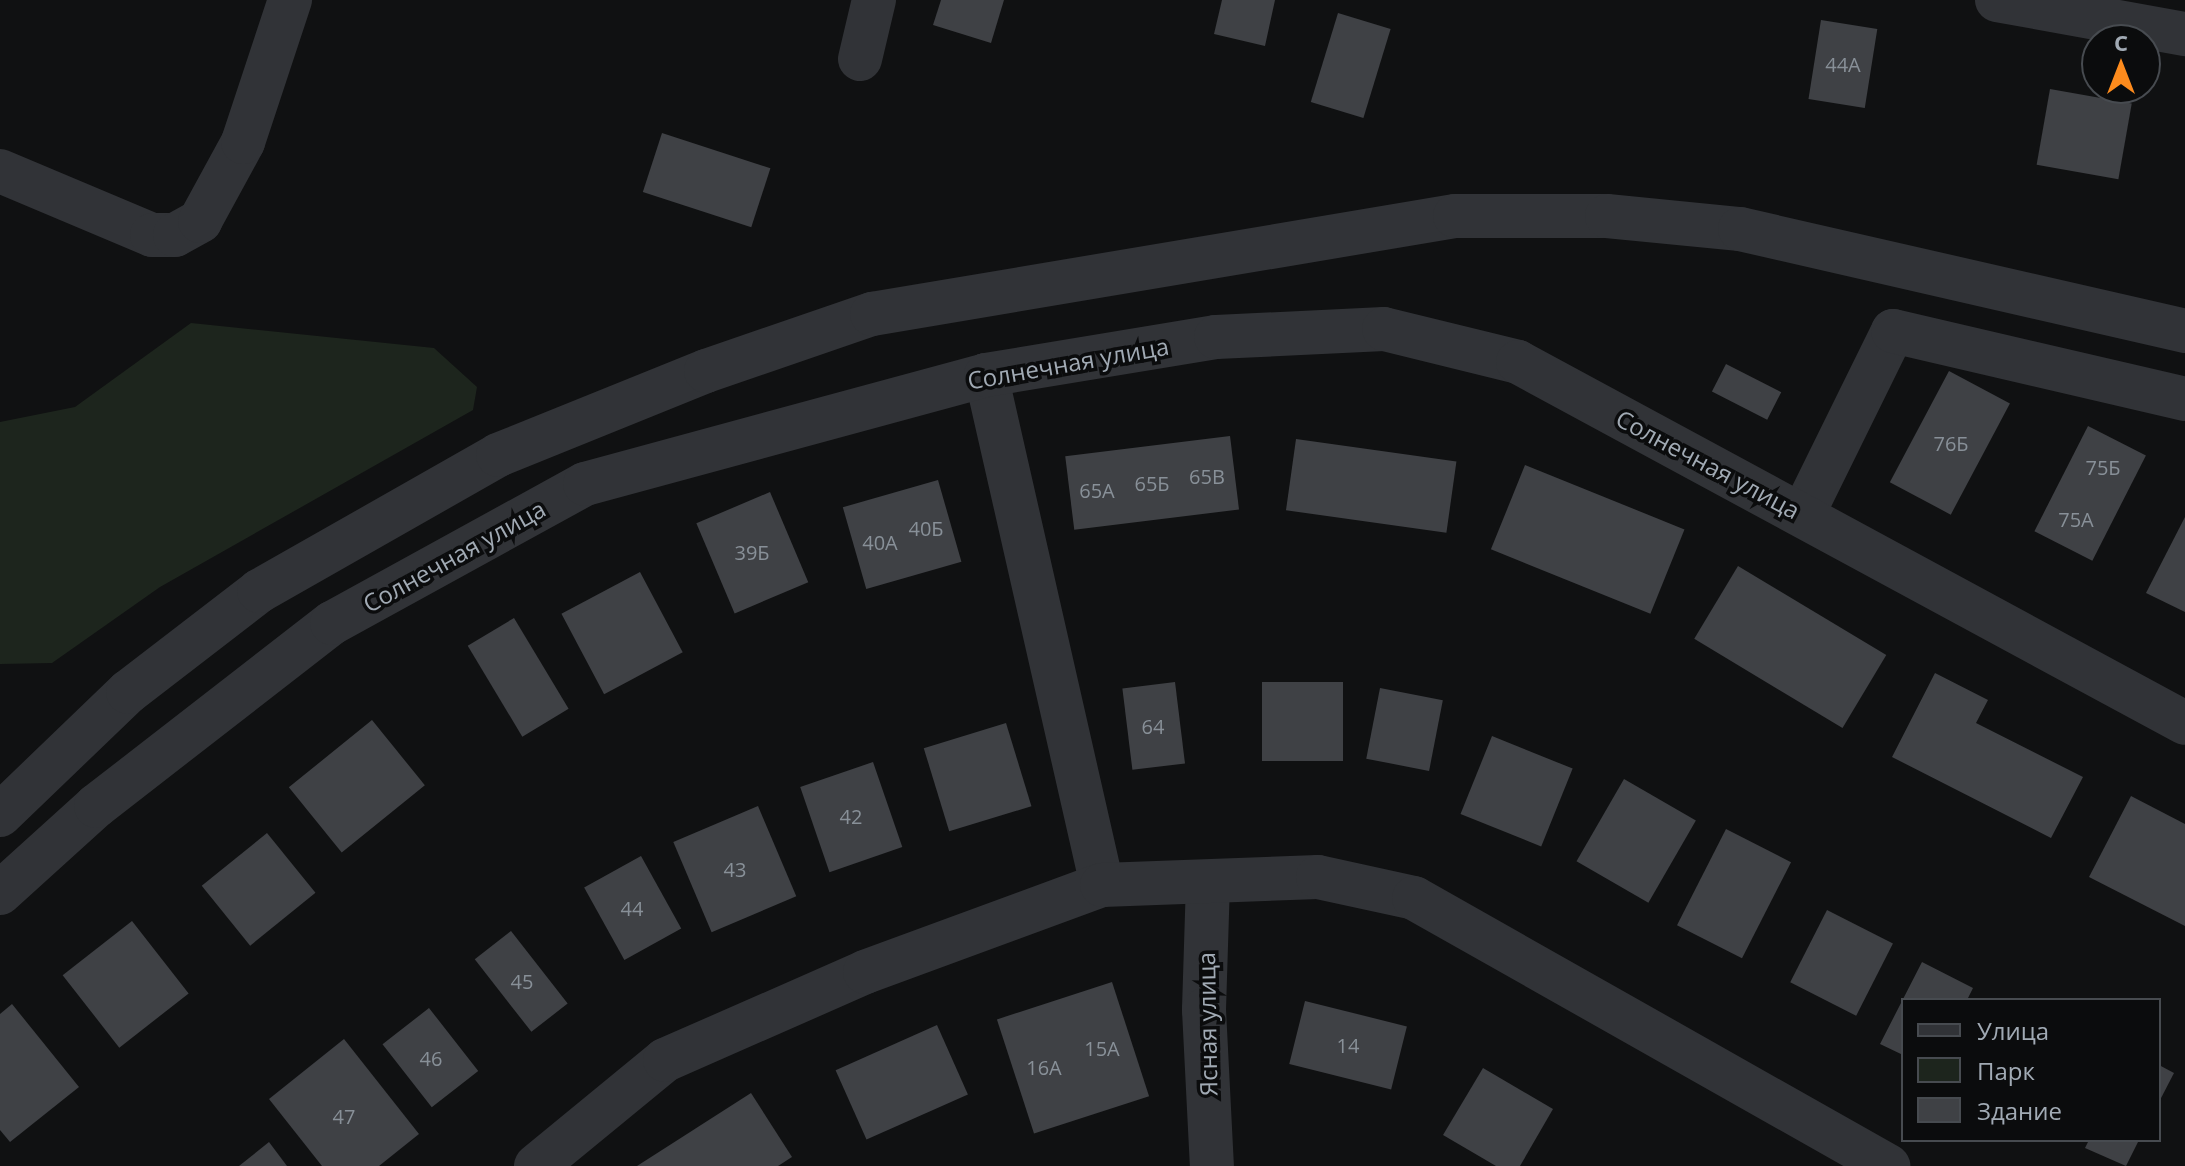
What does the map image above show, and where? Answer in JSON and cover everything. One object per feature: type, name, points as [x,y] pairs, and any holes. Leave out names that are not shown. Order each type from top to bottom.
[{"type":"street","points":[[0,171],[152,235],[175,235],[200,221],[243,142],[290,0]]},
{"type":"street","points":[[860,59],[874,0]]},
{"type":"street","points":[[1997,0],[2185,34]]},
{"type":"street","points":[[0,815],[128,692],[259,591],[498,455],[706,371],[872,314],[1455,216],[1607,216],[1740,229],[2185,331]]},
{"type":"street","name":"Солнечная улица","points":[[0,893],[96,806],[332,623],[585,484],[986,375],[1216,337],[1384,329],[1518,362],[2185,723]]},
{"type":"street","points":[[1803,514],[1893,331],[2185,399]]},
{"type":"street","points":[[986,375],[1102,885]]},
{"type":"street","points":[[536,1166],[665,1060],[865,972],[1102,885],[1318,877],[1414,898],[1888,1166]]},
{"type":"street","name":"Ясная улица","points":[[1208,882],[1204,1010],[1212,1166]]},
{"type":"green space","points":[[191,323],[434,348],[477,387],[473,410],[160,587],[52,663],[0,664],[0,422],[75,407]]},
{"type":"building","points":[[941,0],[1004,0],[991,43],[933,25]]},
{"type":"building","points":[[1222,0],[1275,0],[1265,46],[1214,34]]},
{"type":"building","points":[[1338,13],[1391,29],[1363,118],[1311,102]]},
{"type":"building","points":[[1821,20],[1877,29],[1865,108],[1808,99]]},
{"type":"building","points":[[2050,89],[2081,94],[2081,104],[2132,104],[2118,179],[2037,165]]},
{"type":"building","points":[[662,133],[770,168],[751,227],[643,192]]},
{"type":"building","points":[[1726,364],[1781,392],[1767,420],[1712,392]]},
{"type":"building","points":[[1949,371],[2010,403],[1951,515],[1890,482]]},
{"type":"building","points":[[2088,426],[2146,456],[2092,561],[2034,531]]},
{"type":"building","points":[[1230,436],[1239,509],[1074,530],[1065,456]]},
{"type":"building","points":[[1296,439],[1456,462],[1446,533],[1286,510]]},
{"type":"building","points":[[1525,465],[1684,529],[1650,614],[1491,549]]},
{"type":"building","points":[[938,480],[961,562],[866,589],[843,507]]},
{"type":"building","points":[[770,492],[808,582],[735,613],[696,523]]},
{"type":"building","points":[[2185,517],[2185,612],[2146,593]]},
{"type":"building","points":[[1738,566],[1886,655],[1843,728],[1694,639]]},
{"type":"building","points":[[640,572],[683,652],[604,694],[561,614]]},
{"type":"building","points":[[514,618],[569,709],[522,737],[468,646]]},
{"type":"building","points":[[1935,673],[1988,700],[1976,723],[2083,777],[2051,838],[1892,757]]},
{"type":"building","points":[[1175,682],[1185,763],[1132,770],[1122,688]]},
{"type":"building","points":[[1262,682],[1343,682],[1343,761],[1262,761]]},
{"type":"building","points":[[1380,688],[1443,700],[1429,771],[1366,759]]},
{"type":"building","points":[[372,720],[425,785],[342,853],[289,787]]},
{"type":"building","points":[[1006,723],[1031,806],[949,831],[924,748]]},
{"type":"building","points":[[1492,736],[1573,769],[1541,846],[1461,814]]},
{"type":"building","points":[[873,762],[902,847],[829,872],[800,787]]},
{"type":"building","points":[[1624,779],[1696,820],[1648,903],[1576,861]]},
{"type":"building","points":[[2131,796],[2185,824],[2185,926],[2089,877]]},
{"type":"building","points":[[758,806],[796,896],[712,932],[673,842]]},
{"type":"building","points":[[1726,829],[1791,862],[1742,958],[1677,925]]},
{"type":"building","points":[[267,833],[315,893],[250,946],[202,886]]},
{"type":"building","points":[[641,856],[681,929],[624,960],[584,888]]},
{"type":"building","points":[[1827,910],[1893,944],[1856,1016],[1790,982]]},
{"type":"building","points":[[132,921],[189,993],[119,1048],[63,975]]},
{"type":"building","points":[[511,931],[568,1003],[531,1032],[475,959]]},
{"type":"building","points":[[1922,962],[1973,988],[1968,998],[1904,998]]},
{"type":"building","points":[[1112,982],[1149,1096],[1034,1134],[997,1019]]},
{"type":"building","points":[[1305,1001],[1407,1026],[1391,1089],[1289,1064]]},
{"type":"building","points":[[1901,1003],[1901,1054],[1880,1044]]},
{"type":"building","points":[[12,1004],[79,1087],[10,1142],[0,1130],[0,1014]]},
{"type":"building","points":[[429,1008],[478,1071],[432,1107],[383,1044]]},
{"type":"building","points":[[937,1025],[968,1094],[867,1140],[836,1070]]},
{"type":"building","points":[[344,1039],[419,1134],[379,1166],[322,1166],[269,1099]]},
{"type":"building","points":[[2161,1066],[2174,1073],[2161,1098]]},
{"type":"building","points":[[1483,1068],[1553,1109],[1520,1166],[1496,1166],[1443,1135]]},
{"type":"building","points":[[751,1093],[792,1157],[778,1166],[637,1166]]},
{"type":"building","points":[[269,1142],[287,1166],[239,1166]]},
{"type":"building","points":[[2088,1142],[2138,1142],[2126,1166],[2085,1148]]}]
